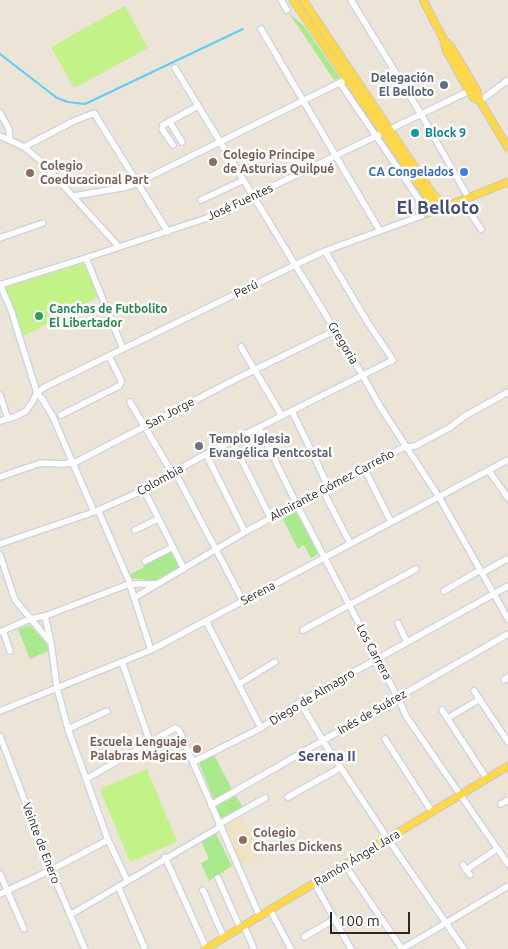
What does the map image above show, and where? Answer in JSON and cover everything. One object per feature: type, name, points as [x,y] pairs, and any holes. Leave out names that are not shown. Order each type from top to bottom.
[{"type":"main road","points":[[293,0],[347,79],[442,208]]},
{"type":"main road","points":[[303,0],[428,199],[433,205],[442,208]]},
{"type":"main road","points":[[422,0],[479,98],[505,137],[508,148]]},
{"type":"main road","points":[[444,40],[446,50],[469,92],[473,97],[479,98]]},
{"type":"main road","name":"Perú","points":[[442,208],[508,182]]},
{"type":"main road","points":[[426,214],[430,207],[428,199]]},
{"type":"main road","name":"Ramón Ángel Jara","points":[[205,949],[508,766]]},
{"type":"street","points":[[281,0],[287,10]]},
{"type":"street","points":[[351,0],[421,114],[481,229]]},
{"type":"street","points":[[261,29],[380,231]]},
{"type":"street","name":"Gregoria","points":[[175,68],[439,497],[508,619]]},
{"type":"street","points":[[74,196],[127,187],[137,183],[347,79]]},
{"type":"street","points":[[479,98],[508,80]]},
{"type":"street","points":[[340,82],[420,201]]},
{"type":"street","name":"José Fuentes","points":[[0,284],[207,218],[469,92]]},
{"type":"street","points":[[173,145],[162,127],[163,125],[198,106]]},
{"type":"street","points":[[0,113],[9,129],[10,140]]},
{"type":"street","points":[[24,147],[74,121],[94,113],[168,232]]},
{"type":"street","points":[[169,121],[182,142]]},
{"type":"street","points":[[0,136],[24,147],[41,160],[119,247]]},
{"type":"street","points":[[201,200],[244,180]]},
{"type":"street","name":"Perú","points":[[0,421],[26,411],[37,393],[43,388],[295,264],[442,208]]},
{"type":"street","points":[[0,238],[43,223]]},
{"type":"street","name":"Colombia","points":[[0,544],[96,511],[144,490],[206,454],[393,360],[368,323],[325,251]]},
{"type":"street","points":[[86,258],[123,349]]},
{"type":"street","points":[[0,284],[11,310],[37,393],[53,417],[72,463],[129,584],[151,650]]},
{"type":"street","name":"San Jorge","points":[[0,477],[41,463],[72,463],[336,330]]},
{"type":"street","points":[[240,347],[282,416]]},
{"type":"street","points":[[61,415],[119,386],[121,380],[109,356]]},
{"type":"street","name":"Almirante Gómez Carreño","points":[[134,598],[245,532],[407,446],[412,448],[424,442],[508,392]]},
{"type":"street","points":[[0,396],[8,419]]},
{"type":"street","points":[[130,402],[173,472],[244,601]]},
{"type":"street","points":[[292,411],[329,488]]},
{"type":"street","name":"Los Carrera","points":[[259,428],[297,505],[398,697],[406,716],[508,864]]},
{"type":"street","points":[[232,441],[271,519]]},
{"type":"street","points":[[206,454],[245,532]]},
{"type":"street","name":"Serena","points":[[0,711],[151,650],[508,460]]},
{"type":"street","points":[[364,468],[391,522]]},
{"type":"street","points":[[489,470],[508,498]]},
{"type":"street","points":[[144,490],[184,569]]},
{"type":"street","points":[[322,491],[350,543]]},
{"type":"street","points":[[135,530],[158,519]]},
{"type":"street","points":[[145,561],[173,547]]},
{"type":"street","points":[[0,555],[16,600],[51,644]]},
{"type":"street","points":[[444,590],[507,559]]},
{"type":"street","points":[[302,630],[416,569]]},
{"type":"street","name":"Almirante Gómez Carreño","points":[[2,631],[30,619],[45,616],[129,584],[157,584]]},
{"type":"street","name":"Diego de Almagro","points":[[193,762],[260,728],[300,702],[508,586]]},
{"type":"street","points":[[45,616],[57,688],[68,729],[108,840],[127,880]]},
{"type":"street","points":[[206,620],[260,728]]},
{"type":"street","points":[[398,623],[407,642]]},
{"type":"street","points":[[2,631],[10,650]]},
{"type":"street","name":"Inés de Suárez","points":[[211,806],[508,634]]},
{"type":"street","points":[[122,662],[150,742]]},
{"type":"street","points":[[239,684],[275,662]]},
{"type":"street","points":[[474,691],[508,742]]},
{"type":"street","points":[[448,718],[480,699]]},
{"type":"street","points":[[300,702],[340,768],[464,949]]},
{"type":"street","points":[[442,710],[487,779]]},
{"type":"street","points":[[68,729],[107,711]]},
{"type":"street","points":[[86,779],[175,728],[181,733],[260,917]]},
{"type":"street","name":"Veinte de Enero","points":[[0,736],[51,870],[85,949]]},
{"type":"street","points":[[385,739],[432,812]]},
{"type":"street","points":[[288,797],[340,768]]},
{"type":"street","points":[[70,914],[265,798]]},
{"type":"street","points":[[501,804],[508,800]]},
{"type":"street","points":[[0,894],[108,840]]},
{"type":"street","points":[[466,870],[497,849]]},
{"type":"street","points":[[166,858],[205,949]]},
{"type":"street","points":[[345,865],[402,949],[508,886]]},
{"type":"street","points":[[0,874],[24,930]]},
{"type":"street","points":[[218,878],[254,949]]},
{"type":"street","points":[[314,884],[351,949]]},
{"type":"street","points":[[118,886],[145,949]]},
{"type":"street","points":[[203,890],[224,938]]},
{"type":"street","points":[[270,910],[291,949]]},
{"type":"street","points":[[304,937],[335,919]]},
{"type":"shaded area","name":"Colegio Charles Dickens","points":[[239,815],[264,854],[242,867],[225,825],[226,822]]},
{"type":"green space","points":[[125,6],[148,48],[74,88],[51,47]]},
{"type":"green space","points":[[289,13],[304,26],[340,78],[334,80]]},
{"type":"green space","name":"Canchas de Futbolito El Libertador","points":[[84,263],[98,297],[24,336],[6,289],[9,285]]},
{"type":"green space","points":[[296,511],[318,554],[311,558],[304,545],[298,549],[283,519]]},
{"type":"green space","points":[[171,550],[181,567],[157,581],[131,578],[129,575],[144,567],[143,564]]},
{"type":"green space","points":[[30,625],[47,644],[49,651],[30,659],[18,629]]},
{"type":"green space","points":[[214,755],[232,789],[214,800],[199,763]]},
{"type":"green space","points":[[147,769],[177,842],[130,862],[100,789]]},
{"type":"green space","points":[[236,796],[243,807],[222,820],[216,806]]},
{"type":"green space","points":[[216,833],[232,866],[209,881],[201,863],[209,859],[201,841]]},
{"type":"waterway","points":[[0,54],[57,98],[68,102],[85,104],[243,29]]},
{"type":"place","name":"Delegación El Belloto","points":[[444,85]]},
{"type":"place","name":"Block 9","points":[[415,133]]},
{"type":"place","name":"Colegio Príncipe de Asturias Quilpué","points":[[213,162]]},
{"type":"place","name":"CA Congelados","points":[[464,172]]},
{"type":"place","name":"Colegio Coeducacional Part","points":[[30,173]]},
{"type":"place","name":"Canchas de Futbolito El Libertador","points":[[39,316]]},
{"type":"place","name":"Templo Iglesia Evangélica Pentcostal","points":[[199,446]]},
{"type":"place","name":"Escuela Lenguaje Palabras Mágicas","points":[[197,749]]},
{"type":"place","name":"Colegio Charles Dickens","points":[[243,840]]},
{"type":"district","name":"El Belloto","points":[[438,208]]},
{"type":"district","name":"Serena II","points":[[327,756]]}]
